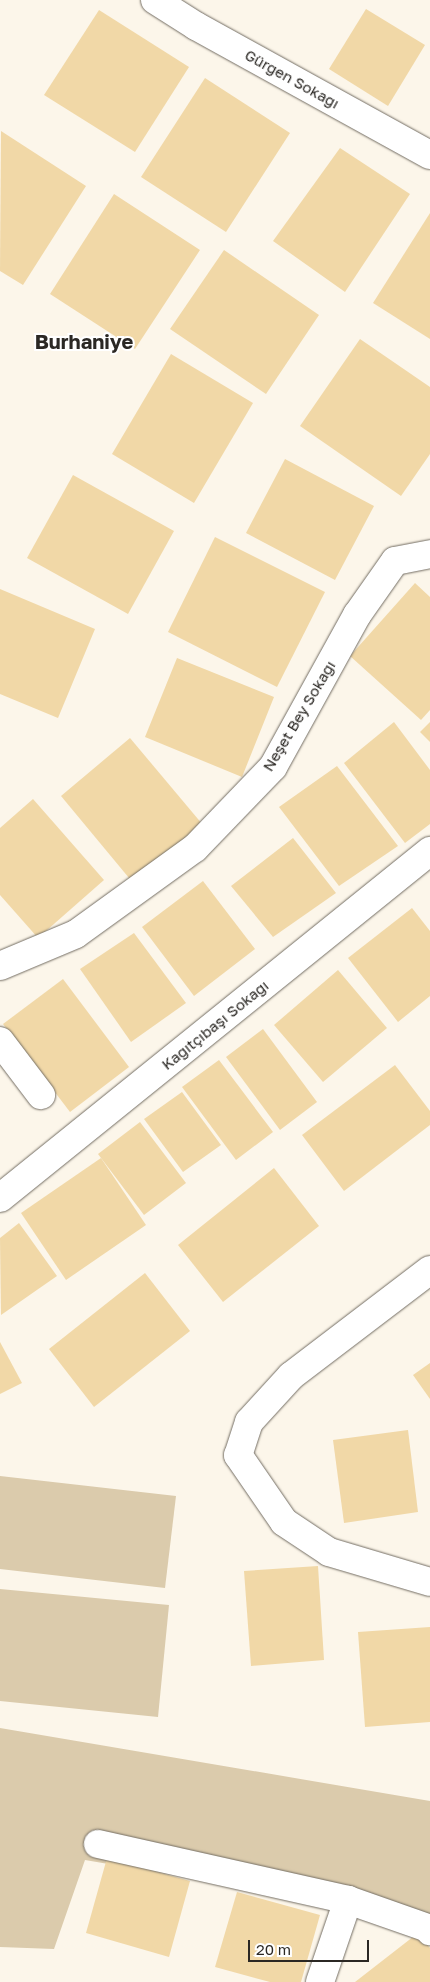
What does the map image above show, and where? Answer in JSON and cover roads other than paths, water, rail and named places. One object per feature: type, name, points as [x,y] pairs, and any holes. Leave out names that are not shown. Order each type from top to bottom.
[{"type":"street","name":"Gürgen Sokağı","points":[[155,0],[196,26],[430,155]]},
{"type":"street","name":"Neşet Bey Sokağı","points":[[0,966],[76,934],[195,848],[273,767],[357,615],[395,561],[430,554]]},
{"type":"street","name":"Kağıtçıbaşı Sokağı","points":[[0,1198],[430,851]]},
{"type":"street","points":[[0,1041],[41,1095]]},
{"type":"street","points":[[430,1270],[291,1376],[248,1422],[238,1455],[284,1522],[329,1552],[430,1582]]},
{"type":"street","points":[[98,1844],[348,1900],[428,1928],[430,1931]]},
{"type":"street","points":[[320,1982],[348,1900]]},
{"type":"district","name":"Burhaniye","points":[[84,341]]}]
